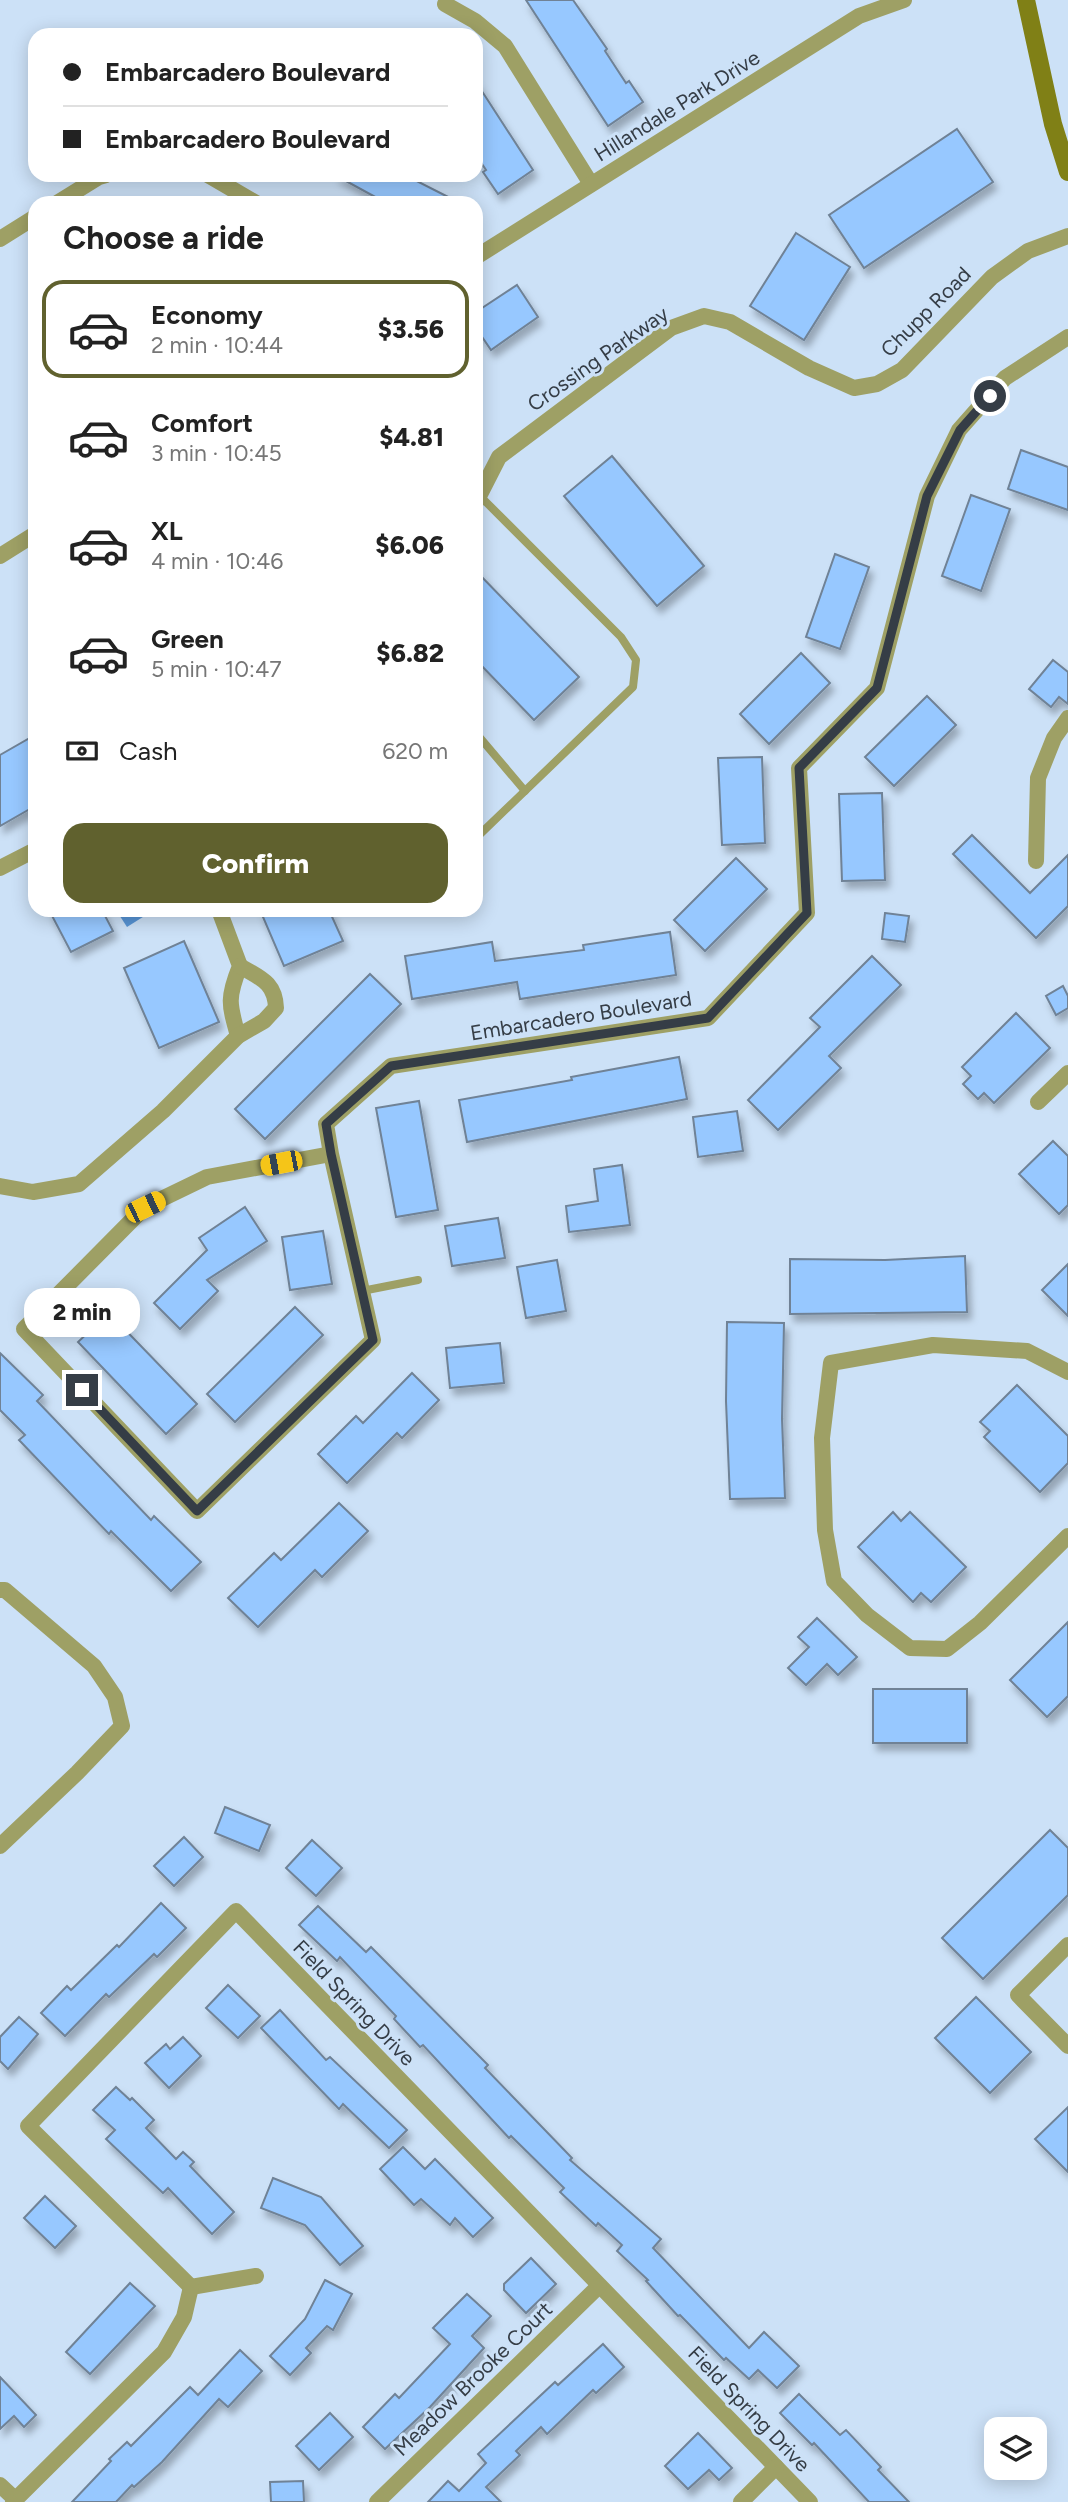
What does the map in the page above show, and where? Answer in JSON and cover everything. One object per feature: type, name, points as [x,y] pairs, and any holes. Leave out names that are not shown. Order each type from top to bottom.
[{"type":"main road","points":[[1027,0],[1053,124],[1068,172]]},
{"type":"street","points":[[852,0],[859,16]]},
{"type":"street","name":"Hillandale Park Drive","points":[[483,253],[859,16],[904,0]]},
{"type":"street","points":[[445,4],[475,21],[505,46],[591,184]]},
{"type":"street","points":[[68,196],[91,182]]},
{"type":"street","points":[[220,182],[244,196]]},
{"type":"street","points":[[0,239],[28,221]]},
{"type":"street","name":"Chupp Road","points":[[809,368],[854,388],[877,383],[902,370],[992,277],[1028,251],[1068,236]]},
{"type":"street","name":"Crossing Parkway","points":[[483,489],[499,457],[671,328],[704,316],[730,322],[809,368]]},
{"type":"street","name":"Embarcadero Boulevard","points":[[331,1154],[207,1177],[145,1207],[24,1329],[197,1511],[373,1340],[326,1124],[391,1066],[708,1018],[807,913],[799,768],[877,688],[927,496],[960,430],[1005,379],[1068,337]]},
{"type":"street","points":[[0,556],[28,538]]},
{"type":"street","points":[[1036,861],[1038,778],[1055,738],[1068,718]]},
{"type":"street","points":[[0,868],[28,854]]},
{"type":"street","points":[[0,1186],[33,1192],[79,1184],[163,1111],[238,1036],[264,1021],[276,1008],[276,996],[268,984],[240,966],[222,917]]},
{"type":"street","points":[[238,1036],[230,992],[240,966]]},
{"type":"street","points":[[1038,1102],[1068,1073]]},
{"type":"street","points":[[1068,1372],[1027,1351],[933,1346],[831,1363],[822,1438],[825,1530],[834,1581],[867,1615],[910,1648],[947,1649],[980,1623],[1068,1536]]},
{"type":"street","points":[[0,1590],[5,1590],[94,1666],[115,1697],[122,1726],[78,1773],[0,1846]]},
{"type":"street","name":"Field Spring Drive","points":[[191,2287],[28,2126],[236,1911],[810,2502]]},
{"type":"street","points":[[1068,1945],[1018,1995],[1068,2046]]},
{"type":"street","points":[[0,2484],[14,2501],[164,2352],[184,2317],[191,2287],[256,2276]]},
{"type":"street","name":"Meadow Brooke Court","points":[[377,2502],[599,2286]]},
{"type":"street","points":[[741,2502],[776,2467]]},
{"type":"lane","points":[[483,504],[621,637],[636,660],[633,687],[483,831]]},
{"type":"lane","points":[[483,741],[525,791]]},
{"type":"lane","points":[[362,1291],[418,1280]]},
{"type":"water","points":[[121,917],[143,917],[127,927]]},
{"type":"building","points":[[526,0],[573,0],[607,49],[605,51],[626,83],[629,81],[643,102],[608,126]]},
{"type":"building","points":[[483,93],[533,170],[498,194],[483,172],[486,170],[483,166]]},
{"type":"building","points":[[957,129],[993,182],[864,268],[829,215]]},
{"type":"building","points":[[348,182],[419,182],[446,196],[374,196]]},
{"type":"building","points":[[796,233],[850,267],[804,340],[750,306]]},
{"type":"building","points":[[517,285],[538,317],[491,350],[483,338],[483,307]]},
{"type":"building","points":[[1021,450],[1068,467],[1068,510],[1008,489]]},
{"type":"building","points":[[612,456],[704,566],[657,606],[564,496]]},
{"type":"building","points":[[971,495],[1010,509],[981,591],[942,576]]},
{"type":"building","points":[[835,554],[869,567],[840,649],[806,637]]},
{"type":"building","points":[[483,578],[579,677],[534,720],[483,667]]},
{"type":"building","points":[[801,653],[830,683],[769,744],[740,714]]},
{"type":"building","points":[[1053,660],[1068,672],[1068,704],[1059,697],[1051,707],[1029,689]]},
{"type":"building","points":[[927,696],[956,725],[894,786],[865,757]]},
{"type":"building","points":[[28,739],[28,810],[0,826],[0,755]]},
{"type":"building","points":[[762,757],[765,843],[722,845],[718,758]]},
{"type":"building","points":[[882,793],[885,880],[842,881],[839,794]]},
{"type":"building","points":[[972,835],[1030,893],[1068,855],[1068,906],[1036,938],[953,854]]},
{"type":"building","points":[[736,858],[767,889],[705,951],[674,920]]},
{"type":"building","points":[[885,913],[909,916],[905,942],[882,939]]},
{"type":"building","points":[[53,917],[106,917],[113,931],[71,952]]},
{"type":"building","points":[[263,917],[332,917],[343,941],[284,966]]},
{"type":"building","points":[[670,932],[676,975],[520,999],[517,982],[412,999],[405,956],[492,942],[495,961],[584,950],[583,945]]},
{"type":"building","points":[[184,941],[219,1022],[159,1048],[124,968]]},
{"type":"building","points":[[872,956],[901,985],[829,1056],[841,1068],[778,1130],[748,1100],[820,1027],[810,1018]]},
{"type":"building","points":[[370,974],[401,1004],[265,1139],[235,1109]]},
{"type":"building","points":[[1063,986],[1068,996],[1068,1008],[1056,1015],[1046,996]]},
{"type":"building","points":[[1016,1013],[1050,1048],[994,1103],[984,1093],[978,1099],[963,1084],[971,1076],[962,1067]]},
{"type":"building","points":[[679,1057],[687,1099],[467,1142],[459,1100]]},
{"type":"building","points":[[419,1101],[438,1210],[396,1217],[376,1108]]},
{"type":"building","points":[[737,1111],[743,1151],[698,1157],[693,1117]]},
{"type":"building","points":[[1053,1141],[1068,1156],[1068,1205],[1059,1214],[1019,1174]]},
{"type":"building","points":[[622,1165],[630,1225],[569,1232],[566,1206],[598,1201],[594,1169]]},
{"type":"building","points":[[245,1207],[267,1241],[207,1280],[218,1291],[180,1329],[154,1303],[207,1250],[199,1238]]},
{"type":"building","points":[[498,1218],[505,1258],[452,1266],[445,1226]]},
{"type":"building","points":[[323,1231],[332,1284],[290,1290],[282,1237]]},
{"type":"building","points":[[965,1256],[967,1312],[790,1314],[790,1259],[885,1260]]},
{"type":"building","points":[[557,1260],[566,1311],[526,1318],[517,1267]]},
{"type":"building","points":[[1068,1264],[1068,1316],[1042,1290]]},
{"type":"building","points":[[295,1307],[323,1335],[235,1422],[207,1394]]},
{"type":"building","points":[[109,1313],[197,1404],[166,1434],[78,1342]]},
{"type":"building","points":[[727,1322],[784,1323],[782,1419],[785,1498],[730,1499],[726,1401]]},
{"type":"building","points":[[500,1343],[504,1383],[450,1388],[446,1348]]},
{"type":"building","points":[[0,1353],[43,1395],[37,1401],[151,1520],[154,1516],[201,1562],[171,1591],[111,1531],[109,1534],[19,1440],[25,1435],[0,1410]]},
{"type":"building","points":[[412,1373],[439,1400],[402,1438],[397,1433],[347,1483],[318,1454],[356,1416],[363,1423]]},
{"type":"building","points":[[1017,1385],[1068,1436],[1068,1463],[1040,1492],[984,1437],[990,1431],[980,1422]]},
{"type":"building","points":[[339,1503],[368,1531],[322,1577],[315,1570],[258,1627],[228,1598],[274,1553],[281,1560]]},
{"type":"building","points":[[893,1512],[901,1521],[910,1512],[966,1567],[931,1602],[921,1593],[913,1602],[858,1547]]},
{"type":"building","points":[[817,1618],[857,1657],[838,1675],[827,1664],[806,1685],[788,1668],[809,1647],[798,1637]]},
{"type":"building","points":[[1068,1622],[1068,1696],[1047,1717],[1010,1680]]},
{"type":"building","points":[[873,1689],[967,1689],[967,1743],[873,1743]]},
{"type":"building","points":[[225,1807],[270,1825],[259,1851],[215,1833]]},
{"type":"building","points":[[1050,1830],[1068,1848],[1068,1895],[983,1979],[942,1938]]},
{"type":"building","points":[[184,1837],[203,1857],[174,1886],[154,1866]]},
{"type":"building","points":[[312,1840],[342,1868],[316,1896],[286,1868]]},
{"type":"building","points":[[161,1903],[186,1928],[157,1957],[154,1954],[109,1997],[106,1994],[65,2036],[41,2013],[67,1986],[71,1990],[117,1945],[119,1947]]},
{"type":"building","points":[[318,1906],[366,1952],[371,1947],[488,2065],[485,2068],[572,2158],[570,2160],[661,2239],[653,2248],[749,2348],[764,2332],[799,2366],[777,2388],[758,2370],[749,2379],[726,2358],[724,2360],[680,2315],[678,2316],[646,2281],[648,2280],[617,2251],[622,2245],[598,2223],[596,2226],[560,2192],[564,2188],[511,2136],[509,2138],[423,2045],[420,2047],[394,2019],[396,2016],[340,1957],[337,1961],[299,1925]]},
{"type":"building","points":[[228,1985],[260,2016],[238,2038],[206,2008]]},
{"type":"building","points":[[976,1997],[1031,2052],[990,2093],[935,2038]]},
{"type":"building","points":[[280,2010],[326,2060],[330,2057],[407,2130],[389,2148],[343,2104],[339,2109],[261,2028]]},
{"type":"building","points":[[19,2017],[38,2034],[8,2069],[0,2061],[0,2037]]},
{"type":"building","points":[[183,2037],[201,2056],[169,2088],[145,2063],[166,2044],[170,2049]]},
{"type":"building","points":[[116,2087],[130,2100],[132,2098],[154,2120],[146,2128],[176,2159],[183,2152],[194,2162],[190,2166],[234,2212],[212,2234],[168,2188],[163,2193],[106,2139],[115,2130],[93,2110]]},
{"type":"building","points":[[1068,2107],[1068,2172],[1035,2139]]},
{"type":"building","points":[[403,2147],[425,2169],[435,2159],[493,2218],[473,2237],[455,2218],[450,2225],[421,2199],[414,2205],[380,2169]]},
{"type":"building","points":[[273,2178],[321,2197],[363,2246],[340,2265],[305,2225],[261,2208]]},
{"type":"building","points":[[45,2196],[76,2226],[55,2248],[24,2218]]},
{"type":"building","points":[[531,2258],[556,2284],[526,2313],[504,2290],[504,2284]]},
{"type":"building","points":[[325,2280],[352,2294],[333,2330],[327,2326],[306,2348],[311,2353],[290,2375],[270,2356],[305,2319]]},
{"type":"building","points":[[130,2283],[155,2306],[90,2374],[66,2352]]},
{"type":"building","points":[[467,2294],[491,2316],[472,2336],[484,2348],[430,2407],[385,2449],[363,2427],[395,2394],[399,2398],[450,2344],[433,2328]]},
{"type":"building","points":[[603,2344],[624,2367],[596,2393],[593,2390],[547,2434],[541,2427],[516,2451],[520,2455],[486,2487],[501,2502],[428,2502],[448,2481],[459,2491],[486,2463],[478,2454],[555,2382],[558,2385]]},
{"type":"building","points":[[240,2350],[262,2371],[228,2407],[219,2399],[162,2462],[134,2487],[132,2485],[116,2502],[72,2502],[127,2442],[131,2446],[190,2387],[198,2395]]},
{"type":"building","points":[[0,2377],[36,2415],[24,2427],[14,2416],[0,2429]]},
{"type":"building","points":[[799,2394],[840,2435],[846,2430],[881,2467],[878,2470],[909,2502],[869,2502],[814,2443],[812,2445],[780,2413]]},
{"type":"building","points":[[330,2413],[353,2437],[319,2470],[296,2446]]},
{"type":"building","points":[[698,2433],[732,2468],[719,2480],[709,2470],[688,2489],[665,2466]]},
{"type":"building","points":[[303,2481],[304,2502],[271,2502],[270,2482]]},
{"type":"route","points":[[82,1390],[197,1511],[373,1340],[326,1124],[391,1066],[708,1018],[807,913],[799,768],[877,688],[927,496],[960,430],[990,396]]}]
